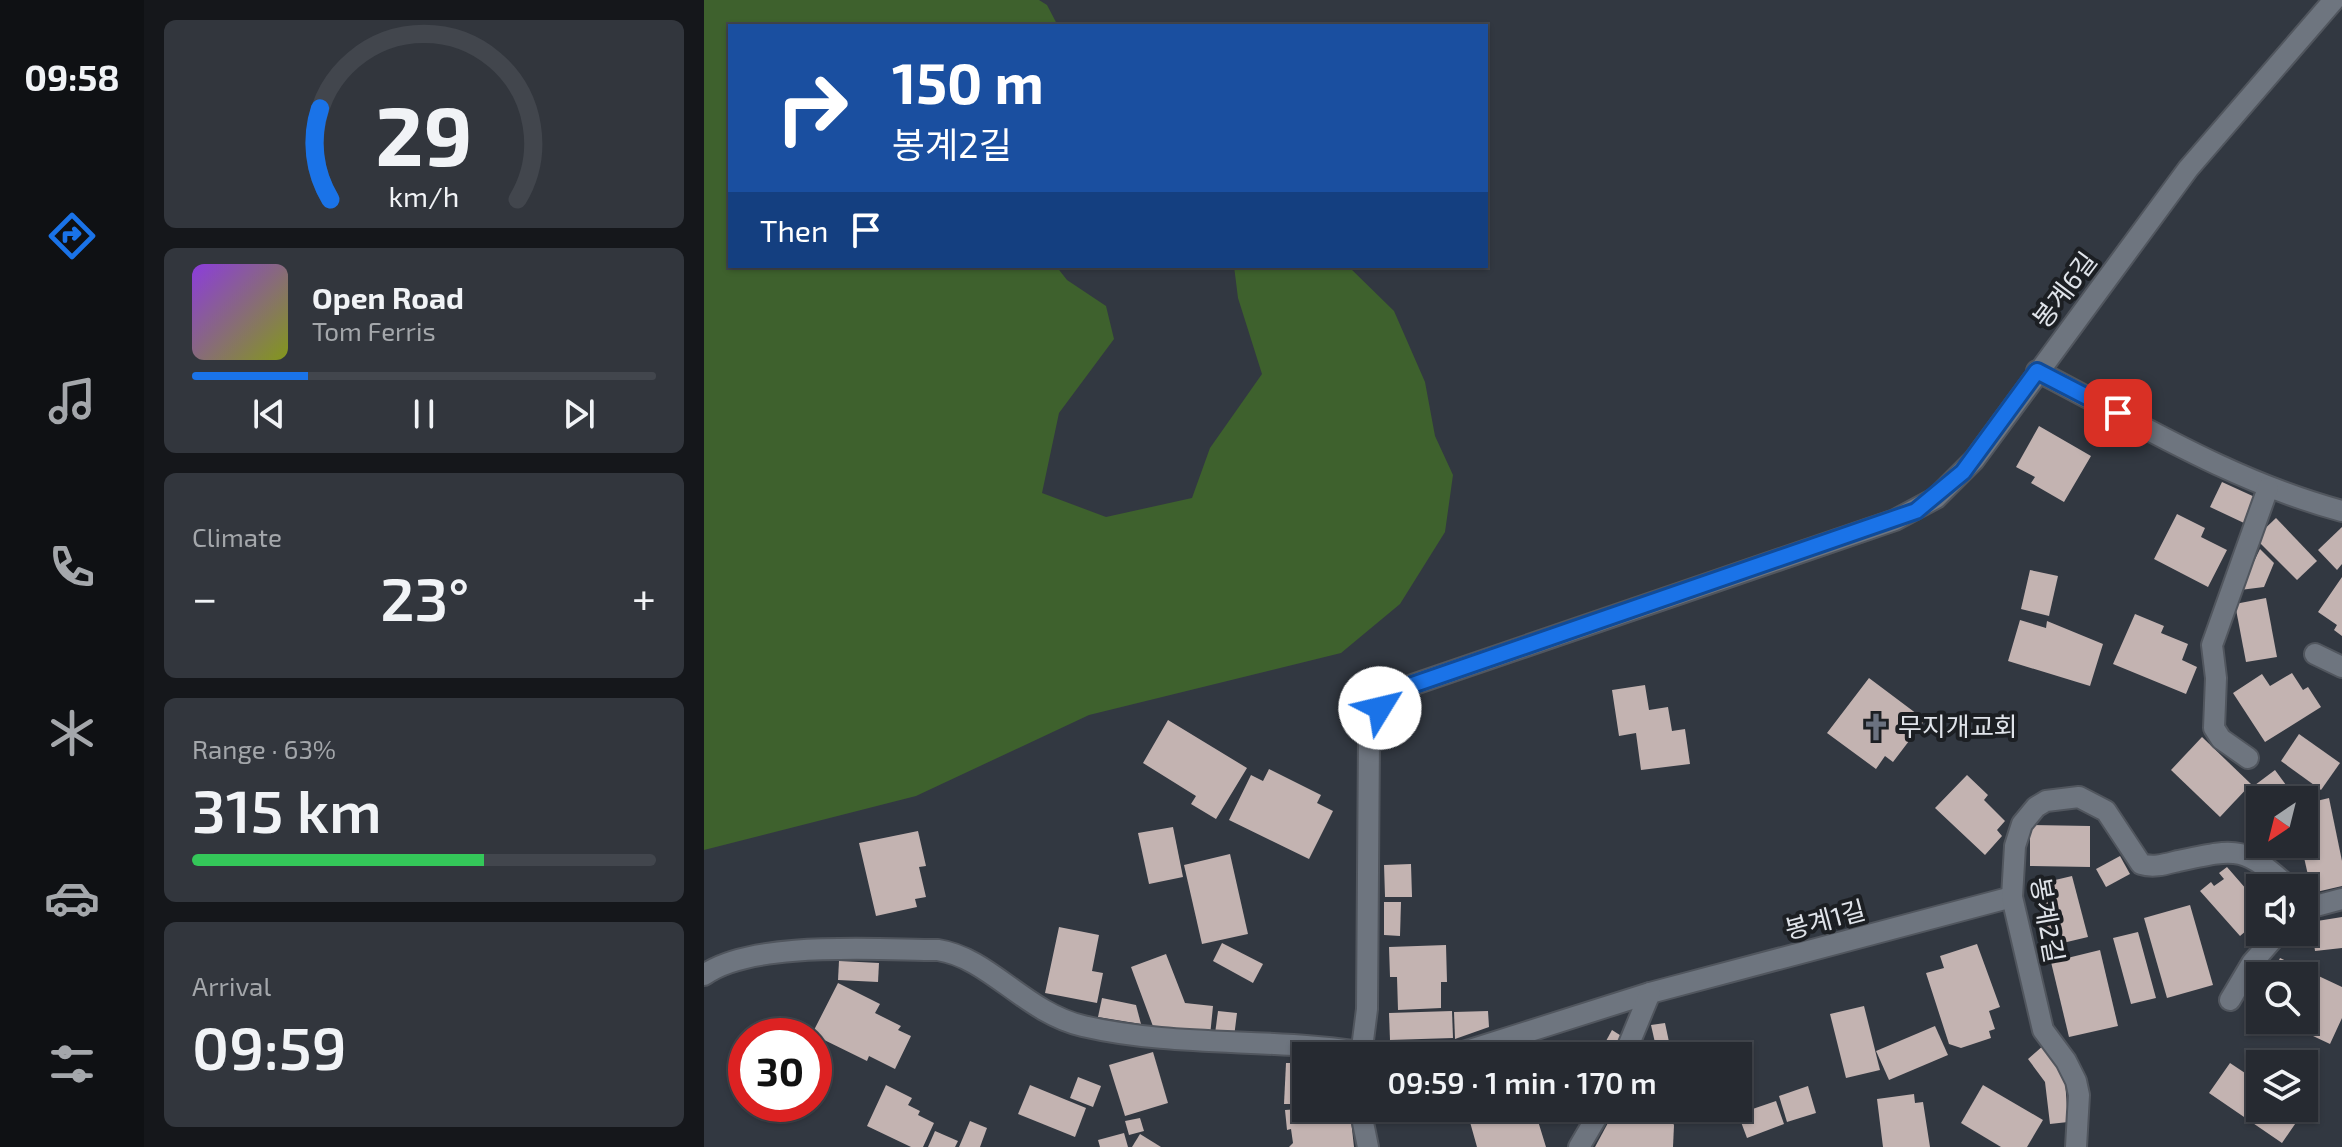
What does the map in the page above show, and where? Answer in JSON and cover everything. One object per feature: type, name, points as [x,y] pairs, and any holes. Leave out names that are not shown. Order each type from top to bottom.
[{"type":"street","name":"봉계6길","points":[[1363,1042],[1367,1009],[1369,737],[1371,722],[1380,708],[1393,695],[1412,685],[1916,511],[1953,484],[2188,169],[2334,0]]},
{"type":"street","points":[[2037,371],[2268,488],[2342,511]]},
{"type":"street","points":[[2248,758],[2221,739],[2214,728],[2216,678],[2212,645],[2268,488]]},
{"type":"street","points":[[2315,654],[2342,667]]},
{"type":"street","name":"봉계2길","points":[[2076,1147],[2079,1095],[2076,1081],[2066,1061],[2043,1030],[2012,897],[2015,846],[2028,815],[2046,801],[2079,797],[2106,811],[2141,864],[2158,865],[2236,851],[2256,859],[2274,874]]},
{"type":"street","name":"봉계1길","points":[[1495,1042],[1650,993],[2012,897]]},
{"type":"street","points":[[2318,904],[2342,899]]},
{"type":"street","points":[[2230,1000],[2252,963],[2267,946]]},
{"type":"street","points":[[704,975],[730,963],[781,953],[938,950],[960,954],[1024,1000],[1082,1026],[1156,1037],[1292,1048]]},
{"type":"street","points":[[1630,1042],[1650,993]]},
{"type":"street","points":[[1363,1122],[1368,1147]]},
{"type":"street","points":[[1579,1147],[1594,1122]]},
{"type":"green space","points":[[704,0],[1039,0],[1047,5],[1057,24],[728,24],[728,268],[1058,268],[1067,280],[1106,306],[1114,339],[1059,413],[1042,493],[1106,517],[1192,498],[1210,448],[1262,374],[1238,298],[1234,268],[1350,268],[1394,311],[1425,382],[1435,436],[1453,475],[1445,532],[1400,604],[1341,653],[1089,715],[916,796],[704,850]]},
{"type":"building","points":[[2039,426],[2091,456],[2064,502],[2031,483],[2035,477],[2016,467]]},
{"type":"building","points":[[2222,482],[2257,498],[2244,523],[2210,507]]},
{"type":"building","points":[[2177,514],[2205,528],[2201,537],[2227,550],[2208,587],[2154,559]]},
{"type":"building","points":[[2276,518],[2317,561],[2297,580],[2255,538]]},
{"type":"building","points":[[2342,527],[2342,564],[2337,570],[2318,550]]},
{"type":"building","points":[[2260,549],[2274,563],[2264,587],[2240,590]]},
{"type":"building","points":[[2030,570],[2058,576],[2049,616],[2021,609]]},
{"type":"building","points":[[2342,577],[2342,636],[2334,630],[2337,625],[2318,612]]},
{"type":"building","points":[[2266,598],[2277,657],[2246,662],[2235,604]]},
{"type":"building","points":[[2135,614],[2164,626],[2161,633],[2188,644],[2182,660],[2197,667],[2186,694],[2113,664]]},
{"type":"building","points":[[2020,620],[2046,628],[2047,621],[2103,644],[2090,686],[2008,661]]},
{"type":"building","points":[[2292,673],[2303,690],[2308,687],[2321,707],[2265,742],[2233,693],[2262,674],[2270,686]]},
{"type":"building","name":"무지개교회","points":[[1869,678],[1925,720],[1893,762],[1885,756],[1876,769],[1827,733]]},
{"type":"building","points":[[1645,685],[1649,710],[1668,707],[1672,731],[1685,729],[1690,764],[1641,770],[1636,733],[1619,736],[1612,690]]},
{"type":"building","points":[[1168,720],[1247,768],[1216,819],[1191,804],[1196,796],[1143,763]]},
{"type":"building","points":[[2299,734],[2340,763],[2321,790],[2281,761]]},
{"type":"building","points":[[2202,737],[2251,784],[2220,817],[2171,770]]},
{"type":"building","points":[[1269,769],[1321,795],[1317,803],[1333,811],[1309,859],[1229,820],[1251,775],[1263,781]]},
{"type":"building","points":[[2275,770],[2286,785],[2285,786],[2254,786]]},
{"type":"building","points":[[1967,775],[1988,795],[1984,800],[2005,821],[1997,830],[2002,836],[1985,855],[1935,808]]},
{"type":"building","points":[[2329,798],[2342,861],[2342,886],[2318,892],[2318,874],[2308,874],[2304,858],[2318,858],[2318,801]]},
{"type":"building","points":[[2030,825],[2090,826],[2090,867],[2030,866]]},
{"type":"building","points":[[1173,827],[1183,877],[1149,884],[1138,833]]},
{"type":"building","points":[[918,831],[926,866],[919,867],[926,897],[915,899],[917,907],[876,916],[859,843]]},
{"type":"building","points":[[1230,854],[1248,934],[1202,944],[1184,865]]},
{"type":"building","points":[[2120,856],[2130,874],[2106,887],[2096,869]]},
{"type":"building","points":[[1411,864],[1412,897],[1385,897],[1384,865]]},
{"type":"building","points":[[2227,867],[2246,889],[2246,931],[2240,936],[2200,891],[2211,882],[2214,886],[2224,879],[2219,873]]},
{"type":"building","points":[[2072,876],[2088,937],[2050,946],[2034,885]]},
{"type":"building","points":[[1384,902],[1401,902],[1400,936],[1384,935]]},
{"type":"building","points":[[2190,905],[2213,985],[2167,998],[2144,918]]},
{"type":"building","points":[[2342,917],[2342,948],[2315,951],[2314,946],[2318,946],[2318,921]]},
{"type":"building","points":[[1059,927],[1099,935],[1092,971],[1103,973],[1097,1003],[1045,993]]},
{"type":"building","points":[[2138,932],[2156,998],[2131,1004],[2113,938]]},
{"type":"building","points":[[1222,943],[1263,964],[1253,983],[1213,961]]},
{"type":"building","points":[[1977,944],[2000,1007],[1989,1011],[1995,1029],[1989,1031],[1991,1038],[1961,1048],[1949,1044],[1926,973],[1944,968],[1940,956]]},
{"type":"building","points":[[1446,945],[1447,982],[1441,982],[1441,1008],[1398,1010],[1397,977],[1390,977],[1389,947]]},
{"type":"building","points":[[2100,950],[2118,1026],[2069,1037],[2051,962]]},
{"type":"building","points":[[1166,954],[1185,1003],[1213,1006],[1210,1036],[1154,1029],[1131,967]]},
{"type":"building","points":[[839,961],[879,963],[878,982],[838,980]]},
{"type":"building","points":[[2318,976],[2342,987],[2342,1018],[2330,1044],[2309,1034],[2318,1034]]},
{"type":"building","points":[[838,983],[880,1004],[875,1013],[901,1026],[898,1030],[911,1036],[895,1069],[869,1056],[867,1061],[832,1044],[832,1018],[820,1018]]},
{"type":"building","points":[[1102,998],[1136,1005],[1141,1024],[1098,1017]]},
{"type":"building","points":[[1864,1006],[1880,1070],[1846,1078],[1830,1014]]},
{"type":"building","points":[[1218,1011],[1237,1013],[1234,1037],[1215,1034]]},
{"type":"building","points":[[1452,1011],[1453,1038],[1390,1040],[1389,1013]]},
{"type":"building","points":[[1488,1011],[1489,1027],[1455,1039],[1454,1012]]},
{"type":"building","points":[[1665,1023],[1669,1042],[1655,1042],[1651,1025]]},
{"type":"building","points":[[1935,1026],[1948,1055],[1889,1080],[1876,1051]]},
{"type":"building","points":[[1612,1030],[1623,1037],[1620,1042],[1605,1042]]},
{"type":"building","points":[[2044,1045],[2065,1080],[2068,1122],[2050,1124],[2045,1082],[2028,1059]]},
{"type":"building","points":[[1153,1052],[1168,1103],[1125,1116],[1109,1065]]},
{"type":"building","points":[[1286,1063],[1292,1063],[1292,1104],[1284,1104]]},
{"type":"building","points":[[2230,1063],[2246,1074],[2246,1118],[2209,1093]]},
{"type":"building","points":[[1078,1077],[1101,1086],[1093,1107],[1070,1098]]},
{"type":"building","points":[[886,1085],[912,1098],[908,1105],[920,1111],[918,1115],[934,1123],[923,1147],[911,1147],[867,1126]]},
{"type":"building","points":[[1030,1085],[1086,1108],[1075,1137],[1018,1114]]},
{"type":"building","points":[[1983,1085],[2043,1120],[2027,1147],[2001,1147],[1961,1123]]},
{"type":"building","points":[[1808,1086],[1816,1113],[1787,1122],[1779,1096]]},
{"type":"building","points":[[1914,1094],[1915,1103],[1923,1102],[1930,1147],[1883,1147],[1877,1099]]},
{"type":"building","points":[[1776,1101],[1784,1124],[1747,1138],[1741,1122],[1752,1122],[1752,1109]]},
{"type":"building","points":[[1285,1110],[1292,1110],[1292,1122],[1351,1122],[1354,1147],[1289,1147],[1293,1143],[1291,1129],[1287,1130]]},
{"type":"building","points":[[1140,1118],[1144,1131],[1129,1135],[1125,1121]]},
{"type":"building","points":[[970,1121],[987,1128],[980,1147],[959,1147]]},
{"type":"building","points":[[1470,1122],[1538,1122],[1546,1147],[1477,1147]]},
{"type":"building","points":[[1608,1122],[1672,1122],[1674,1125],[1673,1147],[1595,1147]]},
{"type":"building","points":[[2251,1122],[2296,1122],[2282,1143]]},
{"type":"building","points":[[935,1131],[958,1141],[955,1147],[928,1147]]},
{"type":"building","points":[[1124,1133],[1128,1147],[1100,1147],[1098,1140]]},
{"type":"building","points":[[1140,1134],[1161,1147],[1132,1147]]},
{"type":"place","name":"무지개교회","points":[[1876,727]]},
{"type":"route","points":[[1380,708],[1393,695],[1412,685],[1916,511],[1953,484],[1974,460],[2037,371],[2118,413]]}]
